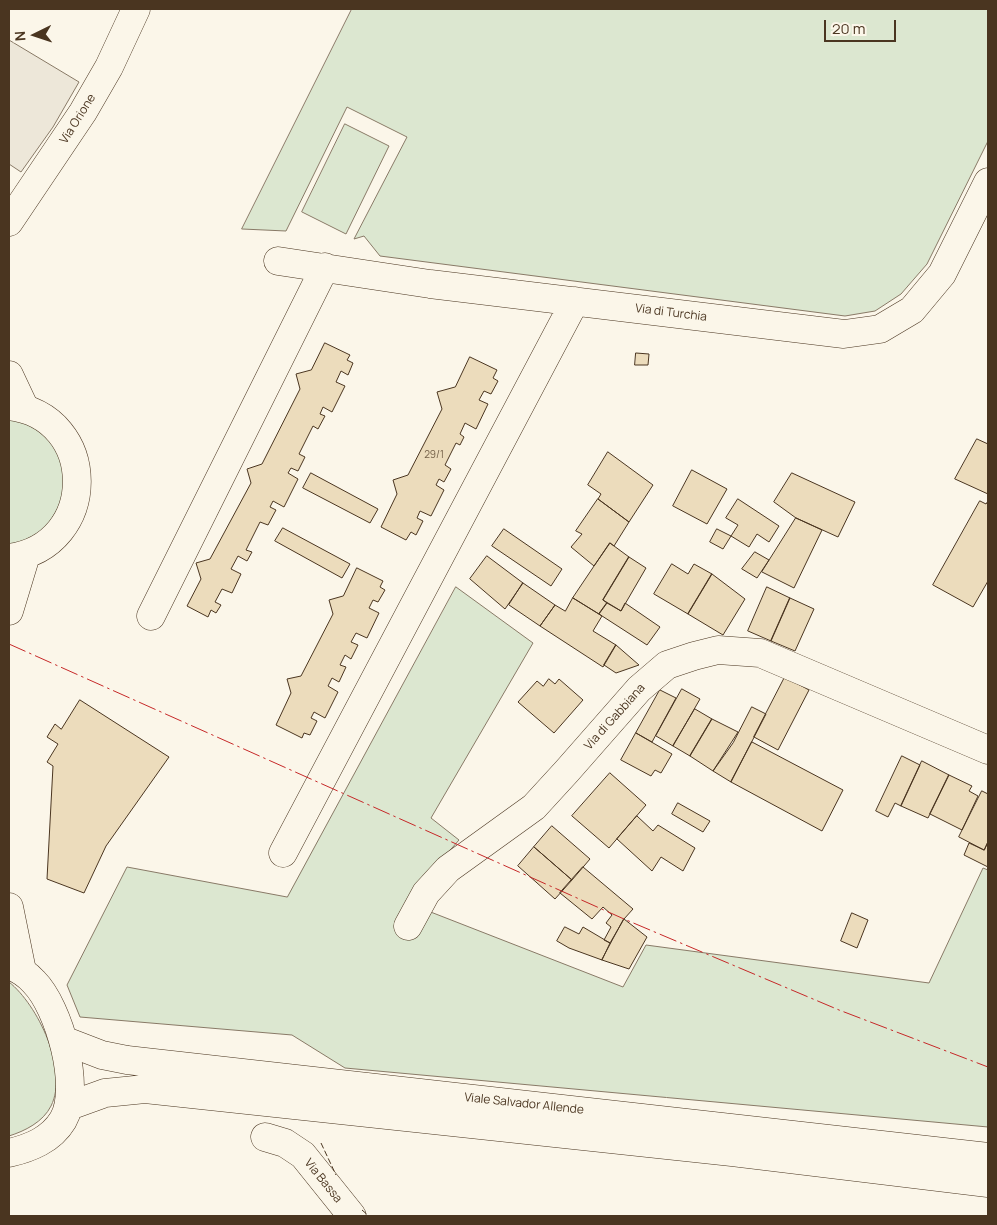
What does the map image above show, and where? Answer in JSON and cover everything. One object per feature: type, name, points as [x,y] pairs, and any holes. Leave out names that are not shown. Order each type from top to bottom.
[{"type":"street","name":"Via Orione","points":[[9,222],[83,112],[109,67],[136,9]]},
{"type":"street","name":"Via di Turchia","points":[[278,261],[430,284],[844,334],[880,330],[912,310],[942,274],[988,182]]},
{"type":"street","points":[[151,616],[325,267]]},
{"type":"street","points":[[283,853],[575,301]]},
{"type":"street","points":[[9,375],[17,407],[44,418],[60,433],[71,451],[78,482],[75,503],[66,522],[53,539],[35,550],[17,556],[9,611]]},
{"type":"street","name":"Via di Gabbiana","points":[[408,926],[426,893],[448,869],[534,806],[639,689],[667,665],[694,656],[718,650],[760,653],[988,750]]},
{"type":"street","points":[[9,908],[15,968],[35,982],[44,995],[63,1040],[70,1079],[68,1106],[63,1119],[54,1131],[42,1141],[12,1157]]},
{"type":"street","name":"Viale Salvador Allende","points":[[63,1040],[102,1055],[128,1060],[988,1157]]},
{"type":"street","name":"Viale Salvador Allende","points":[[68,1106],[105,1093],[128,1089],[145,1089],[732,1152],[988,1183]]},
{"type":"street","name":"Via Bassa","points":[[265,1137],[285,1143],[303,1155],[352,1216]]},
{"type":"green space","points":[[352,9],[988,9],[988,141],[927,264],[901,294],[875,311],[845,316],[380,256],[364,236],[354,239],[407,137],[347,107],[286,231],[242,229]]},
{"type":"green space","points":[[345,124],[389,146],[346,234],[302,212]]},
{"type":"green space","points":[[9,417],[32,424],[49,437],[61,454],[66,494],[46,529],[29,540],[9,545]]},
{"type":"green space","points":[[456,587],[533,643],[431,818],[459,840],[405,902],[623,987],[646,945],[929,983],[983,868],[988,870],[988,1127],[345,1068],[292,1035],[80,1017],[67,985],[127,867],[287,897]]},
{"type":"green space","points":[[9,982],[20,992],[30,1006],[48,1039],[56,1075],[56,1091],[48,1112],[43,1117],[33,1125],[9,1136]]},
{"type":"shaded area","points":[[9,40],[79,82],[53,127],[21,172],[9,164]]},
{"type":"building","points":[[325,343],[350,355],[347,360],[353,363],[348,375],[341,371],[336,382],[345,386],[332,412],[323,407],[320,414],[325,416],[318,429],[313,426],[299,454],[305,457],[298,471],[291,468],[288,473],[298,479],[284,507],[273,501],[270,507],[276,510],[268,525],[260,522],[246,550],[252,552],[247,561],[238,556],[231,569],[241,574],[232,593],[222,589],[215,602],[221,605],[216,613],[211,610],[208,617],[187,606],[201,579],[196,563],[210,559],[251,483],[247,469],[262,464],[300,389],[296,374],[311,370]]},
{"type":"building","points":[[636,353],[649,354],[648,365],[635,365]]},
{"type":"building","points":[[470,357],[497,370],[493,378],[498,381],[491,394],[484,391],[479,400],[488,404],[476,429],[465,423],[460,434],[464,437],[460,445],[456,443],[445,465],[451,469],[444,482],[439,479],[436,485],[444,490],[431,516],[420,511],[417,518],[423,521],[416,535],[411,532],[406,540],[381,527],[397,494],[393,480],[408,475],[442,409],[437,392],[455,387]]},
{"type":"building","points":[[977,439],[988,444],[988,494],[955,479]]},
{"type":"building","points":[[608,452],[653,485],[629,522],[598,499],[601,494],[588,485]]},
{"type":"building","points":[[692,470],[727,489],[707,524],[673,506]]},
{"type":"building","points":[[311,473],[378,509],[370,523],[303,488]]},
{"type":"building","points":[[792,473],[855,502],[838,537],[796,518],[774,502]]},
{"type":"building","points":[[598,499],[629,522],[614,546],[610,543],[594,566],[571,547],[582,534],[576,531]]},
{"type":"building","points":[[738,499],[779,526],[769,542],[757,534],[749,547],[731,536],[738,525],[726,518]]},
{"type":"building","points":[[980,501],[986,504],[988,501],[988,581],[973,607],[933,585]]},
{"type":"building","points":[[796,518],[822,530],[794,588],[762,572]]},
{"type":"building","points":[[283,528],[350,564],[342,578],[275,541]]},
{"type":"building","points":[[504,529],[562,569],[551,586],[492,546]]},
{"type":"building","points":[[717,529],[731,536],[723,549],[710,542]]},
{"type":"building","points":[[610,543],[629,557],[603,600],[607,603],[599,614],[573,598]]},
{"type":"building","points":[[755,552],[769,560],[757,578],[742,569]]},
{"type":"building","points":[[487,556],[523,583],[505,609],[470,579]]},
{"type":"building","points":[[629,557],[646,568],[621,611],[603,600]]},
{"type":"building","points":[[672,564],[688,574],[694,564],[712,574],[688,614],[654,594]]},
{"type":"building","points":[[357,568],[383,581],[380,587],[385,590],[378,602],[373,600],[369,608],[379,613],[367,638],[356,633],[351,642],[358,645],[351,659],[345,655],[340,665],[346,667],[339,682],[332,678],[328,686],[338,692],[325,718],[314,712],[311,718],[317,721],[310,735],[304,733],[302,738],[276,725],[291,693],[287,679],[301,676],[333,614],[329,600],[343,596]]},
{"type":"building","points":[[712,574],[745,599],[723,635],[688,614]]},
{"type":"building","points":[[523,583],[555,605],[540,626],[509,605]]},
{"type":"building","points":[[767,587],[790,598],[771,641],[748,631]]},
{"type":"building","points":[[573,598],[602,616],[593,631],[616,645],[603,667],[540,626],[555,605],[565,611]]},
{"type":"building","points":[[790,598],[814,609],[795,651],[771,641]]},
{"type":"building","points":[[607,603],[621,611],[625,603],[660,627],[647,645],[599,614]]},
{"type":"building","points":[[616,645],[639,665],[616,673],[604,665]]},
{"type":"building","points":[[785,677],[809,690],[778,750],[754,737]]},
{"type":"building","points":[[549,679],[555,684],[559,679],[583,700],[554,733],[518,702],[537,681],[543,686]]},
{"type":"building","points":[[682,689],[700,699],[673,746],[656,736]]},
{"type":"building","points":[[660,690],[676,698],[652,742],[636,733]]},
{"type":"building","points":[[80,700],[169,757],[106,846],[84,893],[47,879],[53,766],[47,762],[58,744],[47,737],[55,724],[61,729]]},
{"type":"building","points":[[752,707],[766,714],[731,782],[713,771],[733,743]]},
{"type":"building","points":[[695,709],[712,719],[690,756],[673,746]]},
{"type":"building","points":[[712,719],[738,732],[713,771],[690,756]]},
{"type":"building","points":[[636,733],[672,754],[661,773],[655,770],[651,776],[621,760]]},
{"type":"building","points":[[752,742],[843,790],[822,831],[731,782]]},
{"type":"building","points":[[902,756],[920,765],[901,806],[895,803],[888,817],[876,811]]},
{"type":"building","points":[[922,761],[949,775],[928,818],[901,806]]},
{"type":"building","points":[[610,773],[646,805],[609,848],[572,816]]},
{"type":"building","points":[[949,775],[972,786],[969,791],[978,796],[962,830],[930,814]]},
{"type":"building","points":[[982,791],[988,794],[988,842],[984,850],[959,837]]},
{"type":"building","points":[[678,803],[710,821],[703,832],[672,814]]},
{"type":"building","points":[[637,816],[653,831],[658,825],[695,848],[683,871],[661,857],[652,871],[617,839]]},
{"type":"building","points":[[552,826],[590,859],[572,880],[534,847]]},
{"type":"building","points":[[988,842],[988,867],[964,855],[969,843],[984,850]]},
{"type":"building","points":[[534,847],[572,880],[555,899],[518,866]]},
{"type":"building","points":[[583,867],[633,909],[624,919],[610,943],[604,940],[611,927],[606,923],[612,915],[603,907],[592,919],[560,893]]},
{"type":"building","points":[[852,913],[868,920],[857,948],[841,941]]},
{"type":"building","points":[[624,919],[647,937],[629,969],[602,960]]},
{"type":"building","points":[[565,927],[579,934],[583,927],[610,943],[602,960],[569,948],[557,941]]},
{"type":"fence","points":[[321,1143],[336,1175]]},
{"type":"fence","points":[[362,1210],[369,1216]]},
{"type":"power","points":[[9,644],[624,919],[839,1010],[988,1067]]}]
